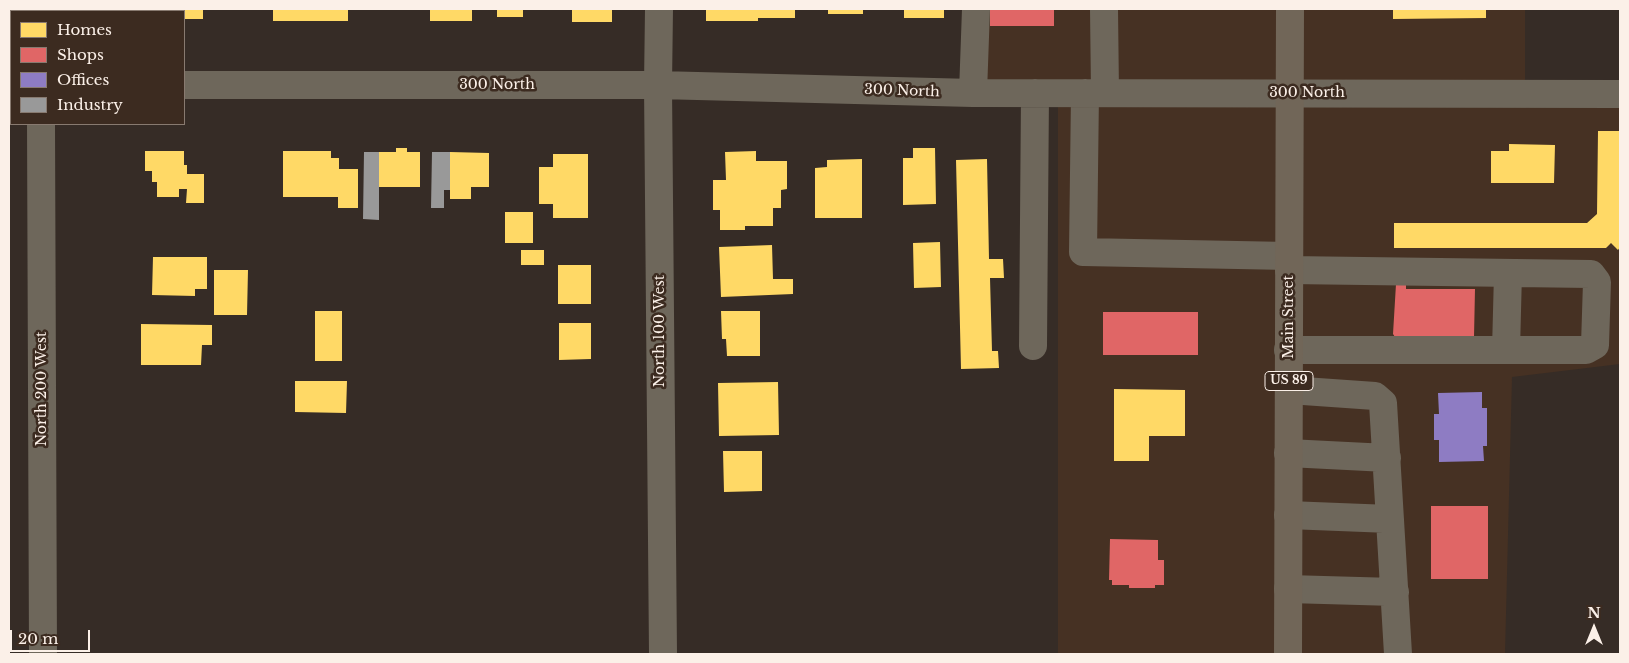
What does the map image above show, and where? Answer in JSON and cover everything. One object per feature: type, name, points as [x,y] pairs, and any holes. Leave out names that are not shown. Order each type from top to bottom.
[{"type":"main road","name":"Main Street","points":[[1288,654],[1290,9]]},
{"type":"street","name":"North 100 West","points":[[659,9],[663,654]]},
{"type":"street","points":[[973,93],[976,9]]},
{"type":"street","points":[[1104,9],[1095,93],[1083,252],[1508,273],[1591,274],[1597,282],[1595,344],[1586,350],[1288,350]]},
{"type":"street","name":"300 North","points":[[185,85],[658,85],[973,93],[1620,94]]},
{"type":"street","points":[[1033,346],[1035,93]]},
{"type":"street","name":"North 200 West","points":[[41,125],[43,654]]},
{"type":"street","points":[[1506,350],[1508,273]]},
{"type":"street","points":[[1289,390],[1375,396],[1383,403],[1398,654]]},
{"type":"street","points":[[1288,453],[1386,458]]},
{"type":"street","points":[[1288,515],[1390,519]]},
{"type":"street","points":[[1288,589],[1395,592]]},
{"type":"shaded area","points":[[975,9],[1525,9],[1525,94],[1620,94],[1620,364],[1512,377],[1505,654],[1058,654],[1058,93],[973,93]]},
{"type":"building: Homes","points":[[203,9],[203,19],[185,19],[185,10],[133,10]]},
{"type":"building: Homes","points":[[273,9],[348,9],[348,21],[273,21]]},
{"type":"building: Homes","points":[[430,9],[472,9],[472,21],[430,21]]},
{"type":"building: Homes","points":[[497,9],[523,9],[523,17],[497,17]]},
{"type":"building: Homes","points":[[572,9],[612,9],[612,22],[572,22]]},
{"type":"building: Homes","points":[[706,9],[795,9],[795,18],[758,18],[758,21],[706,21]]},
{"type":"building: Homes","points":[[828,9],[863,9],[863,14],[828,14]]},
{"type":"building: Homes","points":[[904,9],[944,9],[944,18],[904,18]]},
{"type":"building: Homes","points":[[1393,9],[1486,9],[1486,18],[1393,19]]},
{"type":"building: Homes","points":[[1598,131],[1620,131],[1620,247],[1618,250],[1611,243],[1606,248],[1394,248],[1394,223],[1587,223],[1597,214]]},
{"type":"building: Homes","points":[[1509,144],[1555,145],[1554,183],[1491,183],[1491,151],[1509,151]]},
{"type":"building: Homes","points":[[396,148],[407,148],[407,152],[420,152],[420,187],[379,187],[379,152],[396,152]]},
{"type":"building: Homes","points":[[913,148],[935,148],[936,204],[903,205],[903,158],[913,158]]},
{"type":"building: Homes","points":[[145,151],[184,151],[184,165],[187,165],[187,174],[204,174],[204,203],[186,203],[187,189],[179,189],[179,197],[157,197],[157,182],[152,182],[152,171],[145,171]]},
{"type":"building: Homes","points":[[283,151],[331,151],[331,158],[339,158],[339,169],[358,169],[358,208],[338,208],[338,197],[283,197]]},
{"type":"building: Homes","points":[[756,151],[756,161],[787,161],[787,189],[781,190],[781,208],[773,208],[773,226],[745,226],[745,230],[720,230],[720,210],[713,210],[713,180],[726,180],[725,152]]},
{"type":"building: Homes","points":[[450,152],[489,153],[489,187],[471,187],[471,199],[450,199]]},
{"type":"building: Homes","points":[[553,154],[588,154],[588,218],[553,218],[553,204],[539,204],[539,167],[553,167]]},
{"type":"building: Homes","points":[[862,159],[862,218],[815,218],[815,168],[827,167],[827,160]]},
{"type":"building: Homes","points":[[987,159],[989,259],[1003,259],[1004,278],[990,278],[992,351],[998,351],[999,368],[961,369],[956,160]]},
{"type":"building: Homes","points":[[505,212],[533,212],[533,243],[505,243]]},
{"type":"building: Homes","points":[[940,242],[941,287],[914,288],[913,243]]},
{"type":"building: Homes","points":[[772,245],[773,279],[793,279],[793,294],[721,297],[719,247]]},
{"type":"building: Homes","points":[[521,250],[544,250],[544,265],[521,265]]},
{"type":"building: Homes","points":[[153,257],[207,257],[207,289],[195,289],[195,296],[152,295]]},
{"type":"building: Homes","points":[[558,265],[591,265],[591,304],[558,304]]},
{"type":"building: Homes","points":[[214,270],[248,270],[247,315],[214,315]]},
{"type":"building: Homes","points":[[315,311],[342,311],[342,361],[315,361]]},
{"type":"building: Homes","points":[[721,311],[760,311],[760,356],[727,356],[726,339],[722,339]]},
{"type":"building: Homes","points":[[559,323],[591,323],[591,359],[559,360]]},
{"type":"building: Homes","points":[[141,324],[212,325],[212,345],[202,345],[201,365],[141,365]]},
{"type":"building: Homes","points":[[295,381],[347,381],[346,413],[295,412]]},
{"type":"building: Homes","points":[[778,382],[779,435],[719,436],[718,383]]},
{"type":"building: Homes","points":[[1114,389],[1185,390],[1185,436],[1149,436],[1149,461],[1114,461]]},
{"type":"building: Homes","points":[[723,451],[762,451],[762,491],[724,492]]},
{"type":"building: Shops","points":[[990,9],[1054,9],[1054,26],[990,26]]},
{"type":"building: Shops","points":[[1396,284],[1406,285],[1406,289],[1475,289],[1474,337],[1405,336],[1401,339],[1395,337],[1393,334]]},
{"type":"building: Shops","points":[[1103,312],[1198,312],[1198,355],[1103,355]]},
{"type":"building: Shops","points":[[1431,506],[1488,506],[1488,579],[1431,579]]},
{"type":"building: Shops","points":[[1110,539],[1158,540],[1158,560],[1164,560],[1164,585],[1155,585],[1155,588],[1129,588],[1129,585],[1112,585],[1112,580],[1109,580]]},
{"type":"building: Offices","points":[[1482,392],[1482,408],[1487,408],[1487,446],[1483,446],[1484,461],[1439,462],[1439,440],[1434,440],[1434,414],[1439,414],[1438,393]]},
{"type":"building: Industry","points":[[364,152],[379,152],[379,220],[363,219]]},
{"type":"building: Industry","points":[[432,152],[450,152],[450,190],[444,190],[444,208],[431,208]]}]
